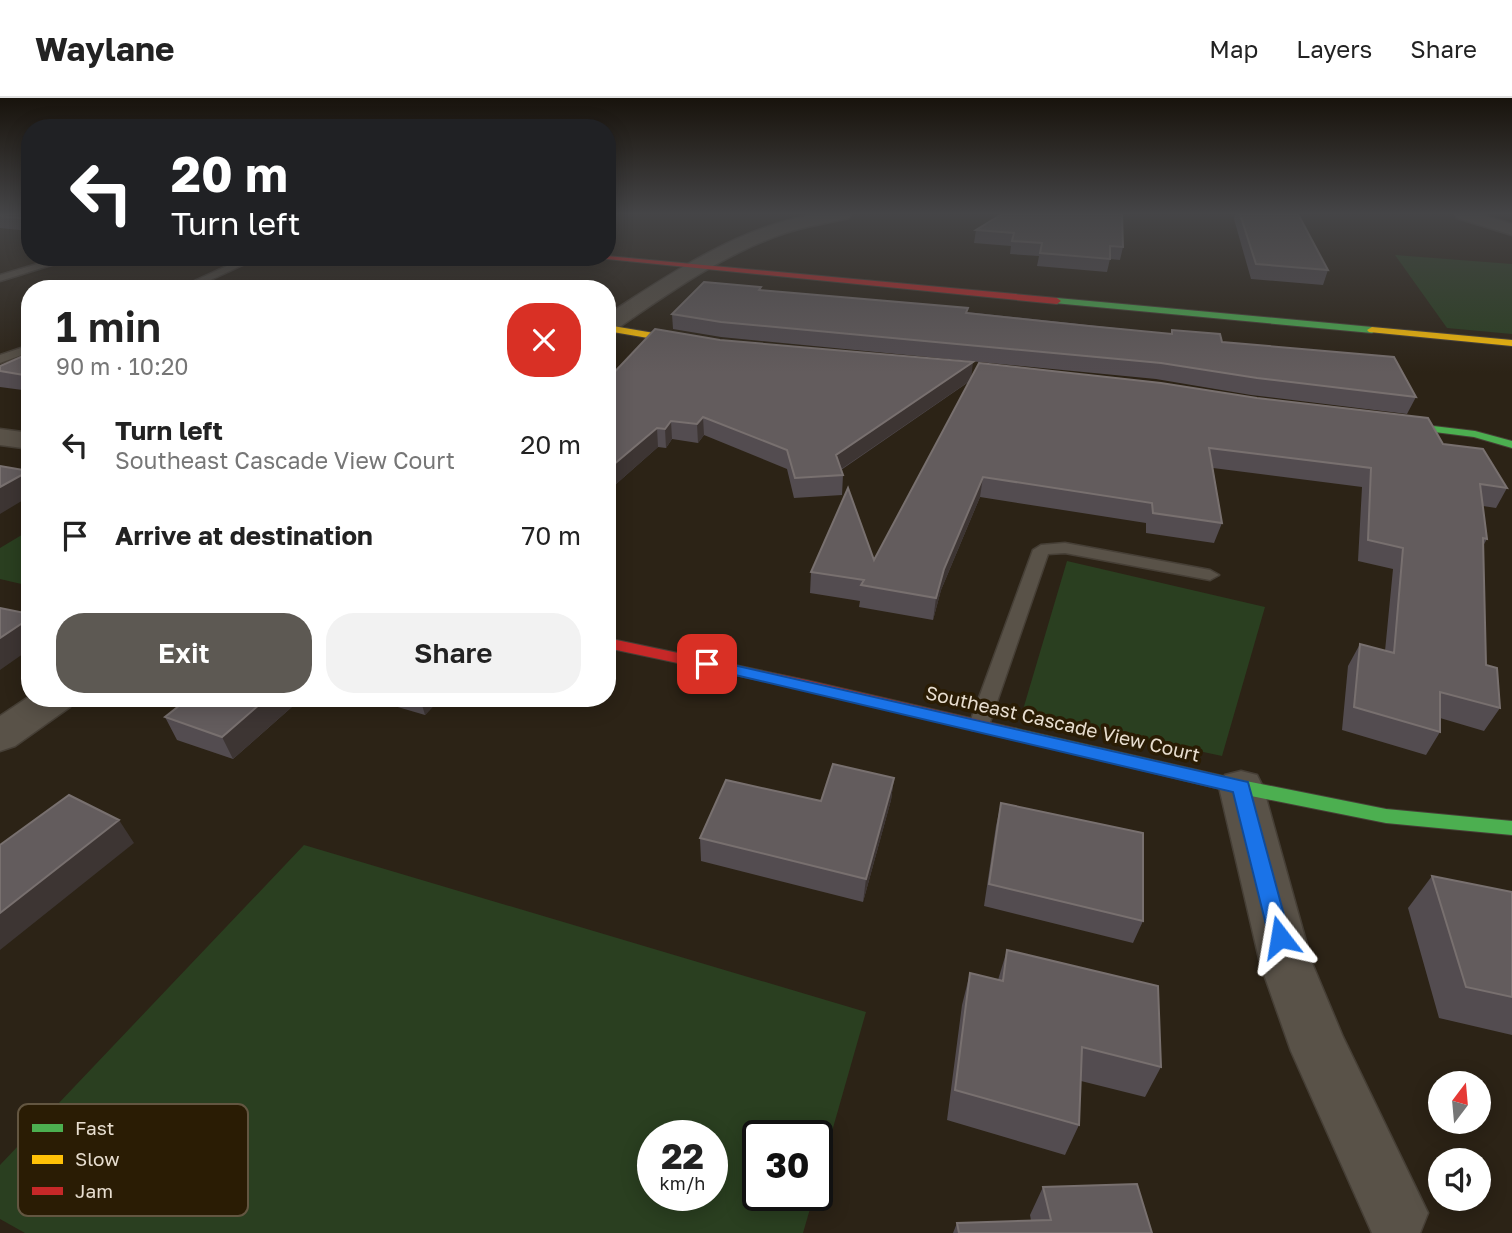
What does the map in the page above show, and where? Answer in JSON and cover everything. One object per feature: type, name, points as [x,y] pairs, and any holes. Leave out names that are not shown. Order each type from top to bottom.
[{"type":"street","points":[[616,321],[697,267],[1512,344]]},
{"type":"street","points":[[616,329],[721,347]]},
{"type":"street","points":[[1365,421],[1444,429],[1512,445]]},
{"type":"street","points":[[0,437],[21,440]]},
{"type":"street","name":"Southeast Cascade View Court","points":[[616,645],[806,685],[1241,787],[1386,816],[1512,828]]},
{"type":"street","points":[[0,736],[43,707]]},
{"type":"street","points":[[1241,787],[1286,963],[1320,1051],[1396,1213]]},
{"type":"lane","points":[[0,278],[38,267]]},
{"type":"lane","points":[[201,280],[231,267]]},
{"type":"lane","points":[[0,359],[21,351]]},
{"type":"lane","points":[[979,725],[1041,550],[1065,548],[1210,575]]},
{"type":"green space","points":[[1404,267],[1512,267],[1512,334],[1447,328]]},
{"type":"green space","points":[[21,535],[21,584],[0,579],[0,548]]},
{"type":"green space","points":[[1067,561],[1265,607],[1222,756],[1022,713]]},
{"type":"green space","points":[[304,845],[866,1012],[833,1128],[833,1120],[742,1120],[742,1211],[809,1211],[803,1233],[25,1233],[0,1219],[0,1165],[18,1146],[18,1216],[248,1216],[248,1104],[58,1104]]},
{"type":"building","points":[[1292,267],[1326,267],[1328,270]]},
{"type":"building","points":[[704,282],[761,287],[759,290],[968,308],[966,313],[1089,326],[1172,334],[1172,330],[1220,334],[1222,342],[1394,357],[1416,397],[1257,378],[1161,363],[721,322],[672,314]]},
{"type":"building","points":[[655,329],[720,340],[973,362],[836,455],[843,475],[795,478],[787,450],[703,417],[697,424],[671,421],[665,429],[657,428],[616,462],[616,370]]},
{"type":"building","points":[[21,357],[21,374],[0,371],[0,366]]},
{"type":"building","points":[[979,363],[1161,383],[1257,398],[1428,418],[1443,444],[1483,449],[1507,488],[1480,484],[1487,539],[1483,538],[1486,665],[1497,668],[1500,708],[1440,692],[1440,732],[1354,707],[1360,644],[1394,653],[1403,548],[1368,540],[1371,468],[1209,448],[1222,523],[1153,513],[1152,503],[983,477],[944,569],[936,598],[861,585],[864,580],[811,572],[848,488],[874,560]]},
{"type":"building","points":[[0,466],[21,470],[21,475],[0,487]]},
{"type":"building","points":[[0,608],[21,612],[21,624],[0,638]]},
{"type":"building","points":[[178,707],[257,707],[222,737],[165,717]]},
{"type":"building","points":[[833,764],[894,778],[866,879],[700,838],[726,780],[821,801]]},
{"type":"building","points":[[69,795],[119,820],[0,913],[0,845]]},
{"type":"building","points":[[1001,803],[1143,833],[1143,921],[989,884]]},
{"type":"building","points":[[1432,876],[1512,892],[1512,997],[1466,987]]},
{"type":"building","points":[[1007,950],[1158,986],[1161,1067],[1082,1047],[1079,1125],[955,1090],[970,973],[1003,981]]},
{"type":"building","points":[[1137,1184],[1152,1233],[959,1233],[957,1223],[1051,1220],[1043,1187]]},
{"type":"traffic: fast","points":[[1057,301],[1372,330]]},
{"type":"traffic: fast","points":[[1383,423],[1475,434],[1512,445]]},
{"type":"traffic: fast","points":[[1014,734],[1241,787],[1386,816],[1512,828]]},
{"type":"traffic: slow","points":[[616,330],[701,344]]},
{"type":"traffic: slow","points":[[1372,330],[1512,343]]},
{"type":"traffic: jam","points":[[697,267],[1057,301]]},
{"type":"traffic: jam","points":[[616,645],[806,685],[1014,734]]},
{"type":"route","points":[[707,664],[1241,787],[1280,937]]}]
